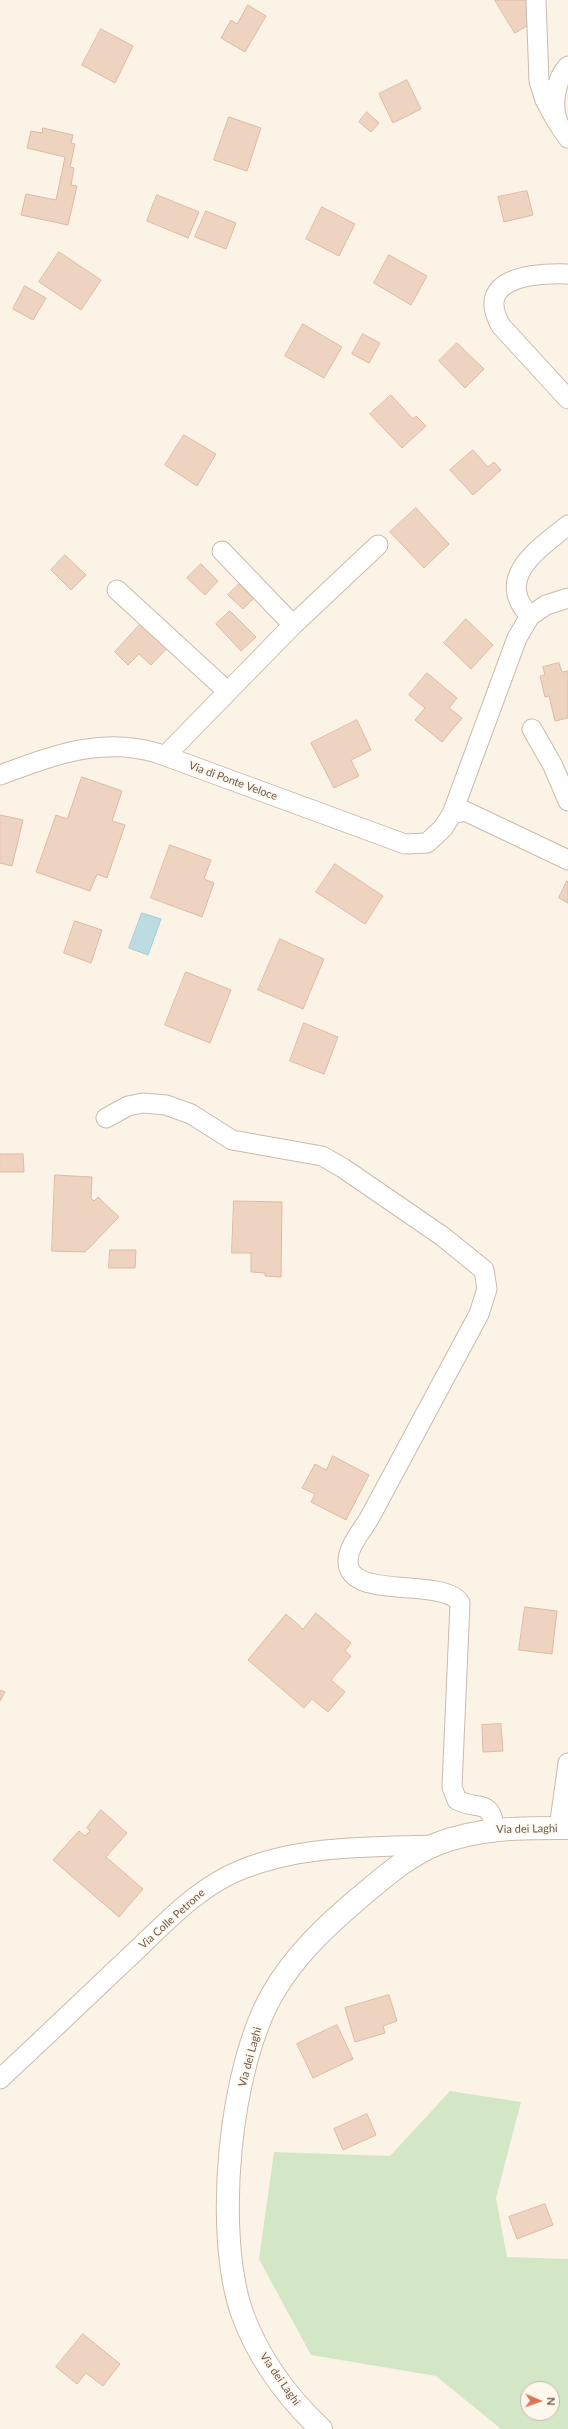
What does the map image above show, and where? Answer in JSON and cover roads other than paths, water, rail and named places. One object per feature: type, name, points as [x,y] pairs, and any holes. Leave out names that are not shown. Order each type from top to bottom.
[{"type":"main road","name":"Via dei Laghi","points":[[321,2429],[296,2404],[273,2373],[250,2333],[236,2292],[229,2229],[229,2186],[233,2136],[243,2074],[252,2040],[266,2007],[292,1965],[316,1937],[381,1879],[408,1859],[435,1845],[464,1836],[495,1830],[564,1828]]},
{"type":"street","points":[[536,0],[539,81],[545,100],[568,138]]},
{"type":"street","points":[[557,122],[557,91],[560,78],[568,66]]},
{"type":"street","points":[[568,274],[538,275],[514,280],[497,291],[493,303],[496,316],[501,326],[568,399]]},
{"type":"street","points":[[568,525],[534,552],[520,571],[517,581],[517,596],[522,608],[530,616],[546,605],[568,598]]},
{"type":"street","points":[[165,756],[293,625],[378,544]]},
{"type":"street","points":[[222,551],[293,625]]},
{"type":"street","points":[[117,590],[227,691]]},
{"type":"street","name":"Via di Ponte Veloce","points":[[0,776],[55,755],[96,746],[126,746],[165,756],[405,844],[427,843],[443,828],[459,807],[517,638],[530,616]]},
{"type":"street","points":[[532,729],[553,766],[568,801]]},
{"type":"street","points":[[459,807],[568,860]]},
{"type":"street","points":[[106,1118],[128,1106],[143,1103],[166,1105],[186,1111],[232,1140],[322,1156],[442,1236],[484,1270],[488,1289],[479,1314],[370,1517],[350,1549],[348,1562],[353,1575],[366,1583],[445,1592],[457,1598],[460,1603],[452,1787],[457,1800],[482,1805],[489,1809],[492,1814],[495,1830]]},
{"type":"street","points":[[564,1828],[568,1763]]},
{"type":"street","name":"Via Colle Petrone","points":[[0,2079],[180,1909],[215,1882],[243,1869],[297,1853],[341,1849],[435,1845]]},
{"type":"water","points":[[142,913],[161,919],[148,955],[129,948]]}]
